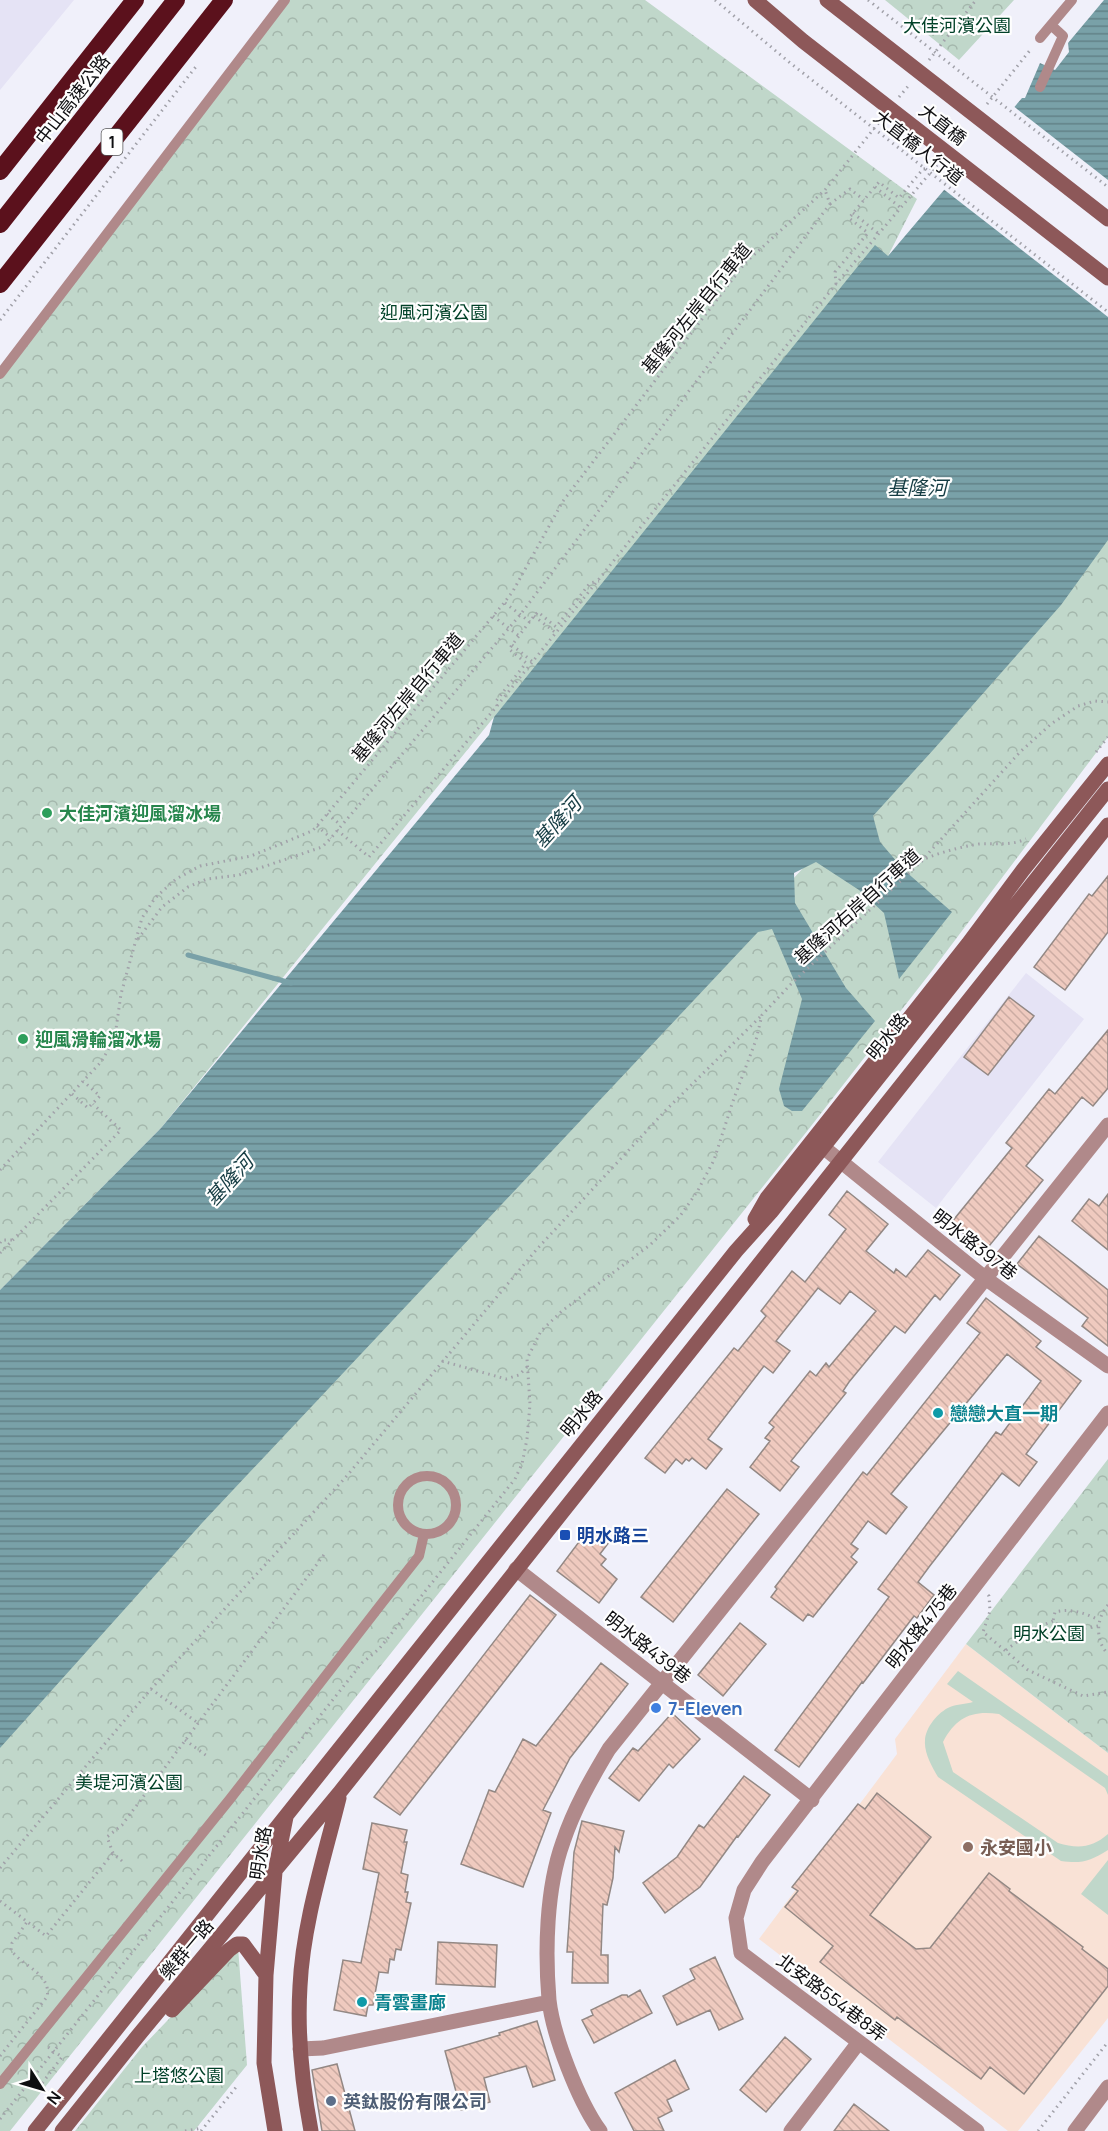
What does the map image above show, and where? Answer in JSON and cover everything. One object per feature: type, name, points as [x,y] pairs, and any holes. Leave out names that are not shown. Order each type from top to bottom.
[{"type":"highway","name":"中山高速公路","points":[[0,171],[135,0]]},
{"type":"highway","name":"中山高速公路","points":[[0,224],[176,0]]},
{"type":"highway","name":"1","points":[[0,284],[224,0]]},
{"type":"main road","name":"大直橋","points":[[755,0],[1108,278]]},
{"type":"main road","name":"大直橋","points":[[827,0],[1108,219]]},
{"type":"main road","points":[[736,1251],[767,1198],[1108,764]]},
{"type":"main road","name":"明水路","points":[[275,2131],[264,2062],[266,1975],[275,1872],[286,1814],[1108,789]]},
{"type":"main road","points":[[311,2131],[303,2089],[300,2049],[300,1985],[308,1929],[340,1792],[1108,825]]},
{"type":"main road","name":"樂群一路","points":[[62,2131],[340,1792]]},
{"type":"main road","name":"樂群一路","points":[[35,2131],[286,1814]]},
{"type":"main road","points":[[137,2037],[167,2015],[237,1944],[243,1944],[249,1949],[266,1975]]},
{"type":"street","points":[[600,2131],[578,2093],[560,2045],[549,2002],[548,1950],[551,1891],[562,1844],[582,1796],[609,1749],[1108,1125]]},
{"type":"street","name":"明水路397巷","points":[[823,1147],[985,1278],[1108,1366]]},
{"type":"street","name":"明水路475巷","points":[[762,1862],[1108,1413]]},
{"type":"street","name":"明水路439巷","points":[[516,1569],[812,1800]]},
{"type":"street","name":"北安路554巷8弄","points":[[762,1862],[744,1890],[736,1918],[741,1953],[976,2131]]},
{"type":"street","points":[[300,2049],[322,2048],[549,2002]]},
{"type":"street","points":[[790,2131],[859,2042]]},
{"type":"street","points":[[1075,2131],[1108,2087]]},
{"type":"lane","points":[[0,374],[285,0]]},
{"type":"lane","points":[[1040,38],[1072,0]]},
{"type":"lane","points":[[1040,87],[1063,36],[1051,25]]},
{"type":"lane","points":[[427,1476],[436,1477],[451,1488],[455,1496],[455,1514],[443,1529],[424,1534],[414,1531],[401,1517],[399,1497],[410,1481],[427,1476]]},
{"type":"lane","points":[[0,2084],[230,1799],[404,1575],[418,1556],[424,1534]]},
{"type":"path","name":"大直橋人行道","points":[[715,0],[789,62],[1108,312]]},
{"type":"path","points":[[868,0],[1108,187]]},
{"type":"path","points":[[980,112],[1040,38]]},
{"type":"path","points":[[0,320],[205,56]]},
{"type":"path","points":[[950,149],[973,121]]},
{"type":"path","points":[[337,830],[369,857],[497,706],[836,284],[943,158]]},
{"type":"path","points":[[836,284],[835,272],[868,233],[849,218],[879,182],[899,198],[923,169],[935,168]]},
{"type":"path","points":[[875,187],[901,208]]},
{"type":"path","points":[[137,940],[162,908],[188,887],[207,879],[239,875],[322,847],[331,838],[520,615],[830,204],[850,189],[864,200]]},
{"type":"path","name":"基隆河左岸自行車道","points":[[0,1170],[101,1062],[111,1045],[116,1029],[121,994],[142,918],[155,898],[176,879],[200,866],[251,856],[312,831],[317,826],[504,603],[563,501],[745,263],[825,190],[830,204]]},
{"type":"path","points":[[853,213],[879,234]]},
{"type":"path","points":[[497,706],[496,701],[526,663],[509,649],[534,616],[538,612],[556,627],[590,582],[599,581]]},
{"type":"path","points":[[504,603],[530,622]]},
{"type":"path","points":[[493,616],[519,636]]},
{"type":"path","points":[[534,616],[556,633]]},
{"type":"path","points":[[512,645],[533,662]]},
{"type":"path","points":[[924,859],[1020,752],[1051,724],[1078,706],[1095,701],[1108,702]]},
{"type":"path","points":[[1094,755],[1108,737]]},
{"type":"path","points":[[327,814],[341,825]]},
{"type":"path","points":[[317,826],[331,838]]},
{"type":"path","name":"基隆河右岸自行車道","points":[[791,984],[924,859],[943,851],[980,844],[1014,844],[1028,838]]},
{"type":"path","points":[[0,1868],[152,1689],[345,1478],[537,1249],[658,1118],[762,1015]]},
{"type":"path","points":[[72,1093],[88,1108],[93,1104],[100,1096],[83,1081]]},
{"type":"path","points":[[0,1253],[121,1130],[93,1104]]},
{"type":"path","points":[[0,1243],[2,1240],[13,1240]]},
{"type":"path","points":[[442,1360],[506,1379],[519,1375],[527,1367]]},
{"type":"path","points":[[122,1861],[113,1853],[107,1838],[122,1825],[327,1552]]},
{"type":"path","points":[[975,1587],[989,1596],[990,1611],[983,1632],[1029,1670],[1083,1696],[1108,1692]]},
{"type":"path","points":[[1108,1605],[1098,1626],[1100,1639],[1108,1654]]},
{"type":"path","points":[[1053,1621],[1055,1612],[1061,1611],[1084,1612],[1099,1620]]},
{"type":"path","points":[[1006,1650],[1036,1628],[1053,1621]]},
{"type":"path","points":[[1053,1621],[1059,1626],[1081,1629],[1098,1626]]},
{"type":"path","points":[[152,1689],[198,1723]]},
{"type":"path","points":[[185,1740],[207,1756]]},
{"type":"path","points":[[0,1901],[46,1936],[113,1853]]},
{"type":"path","points":[[0,2056],[47,1997],[49,1988],[45,1980],[10,1950],[12,1943],[27,1922]]},
{"type":"path","points":[[1038,2131],[1108,2042]]},
{"type":"path","points":[[41,2086],[56,2065]]},
{"type":"path","points":[[184,2131],[203,2129],[237,2086]]},
{"type":"shaded area","points":[[0,0],[74,0],[0,90]]},
{"type":"shaded area","points":[[1026,973],[1084,1019],[936,1208],[878,1162]]},
{"type":"shaded area","name":"永安國小","points":[[966,1644],[1108,1753],[1108,2018],[1018,2131],[1008,2131],[759,1939],[897,1754],[895,1739]]},
{"type":"green space","name":"迎風河濱公園","points":[[283,0],[645,0],[917,199],[888,256],[494,717],[161,1128],[0,1290],[0,369]]},
{"type":"green space","name":"大佳河濱公園","points":[[885,0],[1014,0],[959,60]]},
{"type":"green space","name":"美堤河濱公園","points":[[1108,515],[1108,737],[931,972],[808,1130],[10,2131],[0,2131],[0,1737],[889,775]]},
{"type":"green space","name":"明水公園","points":[[1108,1459],[1108,1753],[966,1644]]},
{"type":"green space","points":[[958,1671],[1108,1776],[1108,1795],[1105,1788],[999,1714],[981,1713],[966,1717],[948,1733],[943,1742],[953,1772],[1058,1843],[1085,1846],[1108,1834],[1108,1850],[1086,1861],[1061,1861],[938,1777],[926,1750],[927,1731],[945,1709],[973,1702],[947,1684]]},
{"type":"green space","points":[[1108,1860],[1108,1915],[1081,1894]]},
{"type":"green space","name":"上塔悠公園","points":[[238,1947],[247,2065],[194,2131],[75,2131],[142,2047]]},
{"type":"water","name":"基隆河","points":[[1104,0],[1108,0],[1108,540],[1061,605],[873,816],[880,842],[904,870],[952,912],[899,979],[884,913],[859,890],[816,862],[794,873],[795,903],[846,988],[875,1021],[802,1111],[792,1111],[784,1106],[779,1089],[802,999],[772,929],[758,932],[202,1523],[0,1748],[0,1290],[161,1128],[489,735],[494,717],[875,245],[888,256],[1022,98],[1025,98],[1040,63],[1055,70],[1069,52],[1068,43]]},
{"type":"pier","points":[[1012,105],[1108,180],[1108,317],[942,188]]},
{"type":"building","points":[[1108,876],[1108,932],[1065,990],[1034,967],[1089,894],[1092,896]]},
{"type":"building","points":[[1009,997],[1034,1016],[988,1075],[964,1057]]},
{"type":"building","points":[[1108,1030],[1108,1088],[1093,1106],[1082,1097],[1026,1166],[1043,1180],[985,1251],[951,1223],[1012,1148],[1006,1143],[1049,1089],[1055,1094]]},
{"type":"building","points":[[847,1191],[888,1224],[866,1251],[894,1273],[896,1269],[906,1277],[928,1250],[960,1275],[940,1300],[935,1295],[905,1333],[895,1326],[849,1382],[843,1391],[846,1393],[791,1461],[799,1467],[780,1491],[750,1467],[770,1441],[765,1438],[774,1427],[769,1423],[810,1371],[816,1376],[826,1363],[829,1367],[876,1311],[850,1291],[840,1304],[818,1288],[776,1341],[790,1351],[773,1373],[764,1366],[708,1439],[722,1449],[706,1469],[692,1458],[689,1461],[686,1459],[682,1464],[676,1459],[665,1473],[645,1458],[734,1348],[738,1351],[766,1316],[761,1311],[792,1271],[805,1282],[846,1229],[829,1215]]},
{"type":"building","points":[[1108,1194],[1108,1250],[1072,1221],[1089,1199],[1099,1206]]},
{"type":"building","points":[[1039,1236],[1108,1290],[1108,1346],[1082,1326],[1088,1318],[1017,1264]]},
{"type":"building","points":[[986,1298],[1041,1341],[1036,1347],[1081,1381],[1026,1454],[1037,1462],[1019,1486],[1002,1473],[918,1582],[934,1595],[917,1618],[914,1616],[862,1682],[799,1767],[775,1750],[889,1597],[878,1589],[996,1432],[1001,1435],[1041,1381],[1007,1354],[891,1494],[907,1507],[886,1534],[868,1521],[851,1544],[858,1549],[851,1557],[857,1562],[813,1617],[808,1614],[803,1621],[771,1597],[777,1589],[775,1587],[863,1472],[867,1475],[980,1333],[967,1323]]},
{"type":"building","points":[[727,1489],[759,1514],[673,1622],[641,1597]]},
{"type":"building","points":[[591,1526],[610,1541],[600,1554],[606,1559],[601,1565],[617,1579],[599,1603],[557,1571]]},
{"type":"building","points":[[530,1595],[556,1615],[400,1815],[374,1797]]},
{"type":"building","points":[[740,1623],[766,1644],[723,1696],[698,1675]]},
{"type":"building","points":[[601,1663],[628,1684],[570,1758],[543,1810],[551,1813],[523,1887],[461,1864],[489,1790],[495,1792],[523,1739],[536,1746]]},
{"type":"building","points":[[672,1713],[700,1739],[673,1768],[669,1764],[639,1801],[609,1778],[633,1748],[638,1751]]},
{"type":"building","points":[[744,1776],[770,1795],[700,1887],[665,1913],[643,1883],[677,1857],[699,1825],[704,1828]]},
{"type":"building","points":[[877,1793],[931,1837],[870,1915],[916,1949],[930,1948],[989,1873],[1108,1969],[1108,1986],[1024,2094],[990,2067],[981,2079],[897,2017],[895,2020],[820,1962],[833,1946],[785,1907],[798,1891],[792,1887],[858,1804],[865,1809]]},
{"type":"building","points":[[582,1821],[624,1831],[619,1852],[615,1847],[613,1878],[607,1905],[603,1904],[601,1955],[608,1955],[608,1983],[572,1983],[573,1952],[567,1952],[574,1852]]},
{"type":"building","points":[[372,1823],[407,1830],[401,1873],[408,1875],[406,1902],[411,1903],[401,1950],[396,1949],[394,1960],[390,1959],[388,1973],[379,1972],[373,2005],[368,2005],[366,2016],[334,2010],[343,1960],[361,1963],[379,1873],[363,1869]]},
{"type":"building","points":[[438,1942],[497,1945],[495,1987],[436,1984]]},
{"type":"building","points":[[715,1957],[743,2019],[719,2030],[710,2010],[677,2025],[663,1996],[695,1979],[690,1969]]},
{"type":"building","points":[[640,1990],[652,2013],[594,2043],[582,2020],[593,2015],[591,2010],[622,1995],[628,1997]]},
{"type":"building","points":[[537,2021],[555,2080],[533,2087],[526,2066],[484,2078],[490,2102],[461,2110],[445,2051],[500,2035],[499,2033]]},
{"type":"building","points":[[785,2037],[811,2059],[766,2112],[740,2090]]},
{"type":"building","points":[[675,2060],[689,2089],[667,2100],[672,2111],[658,2118],[664,2131],[634,2131],[615,2093]]},
{"type":"building","name":"英鈦股份有限公司","points":[[337,2064],[355,2131],[322,2131],[312,2070]]},
{"type":"building","points":[[854,2104],[889,2131],[834,2131]]},
{"type":"waterway","points":[[188,955],[291,983]]},
{"type":"place","name":"大佳河濱迎風溜冰場","points":[[47,813]]},
{"type":"place","name":"迎風滑輪溜冰場","points":[[23,1039]]},
{"type":"place","name":"戀戀大直一期","points":[[938,1413]]},
{"type":"place","name":"明水路三","points":[[565,1535]]},
{"type":"place","name":"7-Eleven","points":[[656,1708]]},
{"type":"place","name":"永安國小","points":[[968,1847]]},
{"type":"place","name":"青雲畫廊","points":[[362,2002]]},
{"type":"place","name":"英鈦股份有限公司","points":[[331,2101]]}]
